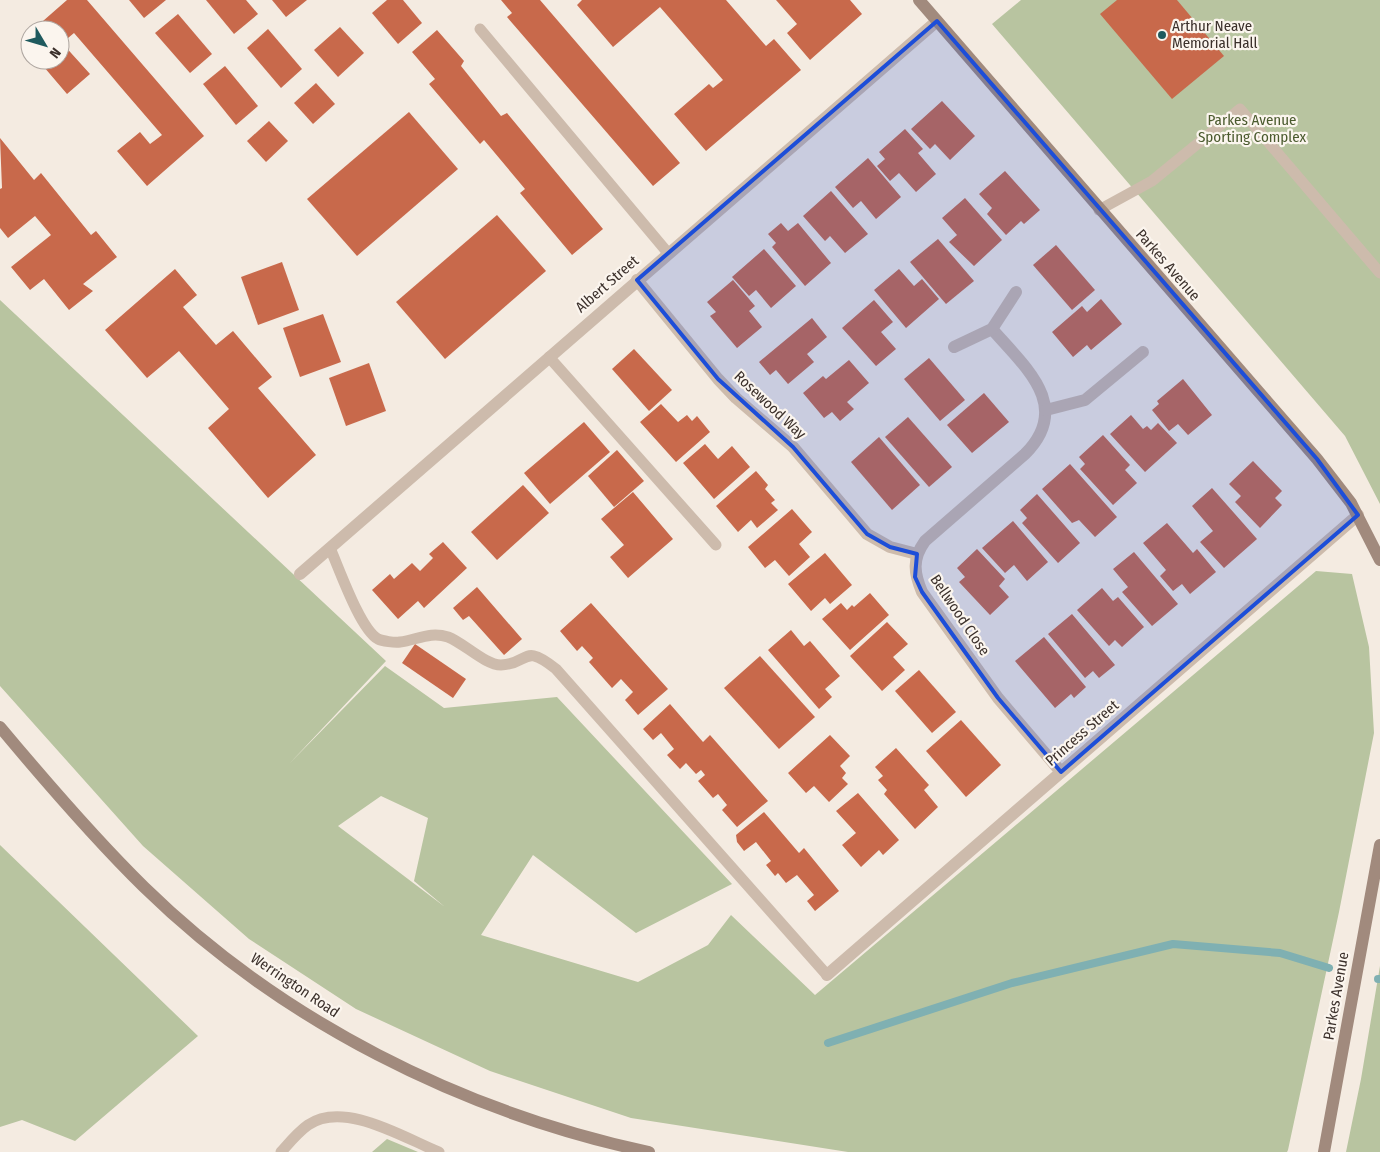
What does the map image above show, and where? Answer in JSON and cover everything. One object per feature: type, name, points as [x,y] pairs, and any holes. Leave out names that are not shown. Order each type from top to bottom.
[{"type":"street","name":"Parkes Avenue","points":[[919,0],[1317,459],[1341,489],[1358,515],[1380,560]]},
{"type":"street","name":"Albert Street","points":[[300,574],[937,21]]},
{"type":"street","name":"Rosewood Way","points":[[637,280],[718,379],[736,398],[793,447],[867,534],[890,548],[917,554]]},
{"type":"street","points":[[954,347],[992,329],[1016,292]]},
{"type":"street","points":[[917,554],[930,535],[1029,449],[1043,428],[1046,410],[1045,400],[1037,381],[992,329]]},
{"type":"street","points":[[1046,410],[1085,400],[1142,352]]},
{"type":"street","name":"Princess Street","points":[[827,975],[1358,515]]},
{"type":"street","name":"Bellwood Close","points":[[917,554],[915,577],[922,592],[998,698],[1061,772]]},
{"type":"street","name":"Werrington Road","points":[[0,727],[60,798],[144,887],[184,924],[298,1009],[378,1055],[491,1106],[548,1126],[649,1152]]},
{"type":"street","name":"Parkes Avenue","points":[[1324,1152],[1380,845]]},
{"type":"lane","points":[[480,29],[668,253]]},
{"type":"lane","points":[[1100,210],[1152,181],[1240,109],[1380,273]]},
{"type":"lane","points":[[549,357],[716,545]]},
{"type":"lane","points":[[330,548],[362,620],[377,638],[398,643],[436,633],[450,638],[491,664],[502,665],[530,655],[542,658],[556,669],[827,975]]},
{"type":"lane","points":[[280,1152],[309,1124],[336,1116],[366,1121],[439,1152]]},
{"type":"highlighted area","points":[[937,21],[1317,459],[1358,515],[1061,772],[998,698],[922,592],[915,577],[917,554],[890,547],[867,534],[793,447],[718,379],[637,280]]},
{"type":"green space","name":"Parkes Avenue Sporting Complex","points":[[1021,0],[1380,0],[1380,504],[1345,436],[992,24]]},
{"type":"green space","points":[[0,300],[386,661],[289,764],[385,666],[444,708],[557,697],[732,884],[636,933],[533,855],[481,935],[638,982],[708,945],[731,915],[815,995],[1316,571],[1352,574],[1369,647],[1374,733],[1339,912],[1287,1152],[848,1152],[631,1118],[490,1071],[356,1009],[249,939],[143,846],[0,686]],"holes":[[[381,796],[428,818],[414,881],[445,907],[338,826]]]},
{"type":"green space","points":[[0,845],[198,1036],[75,1141],[22,1120],[0,1127]]},
{"type":"green space","points":[[1380,966],[1380,1152],[1346,1152],[1361,1079]]},
{"type":"green space","points":[[387,1139],[418,1152],[372,1152]]},
{"type":"building","points":[[67,0],[87,0],[204,136],[147,186],[117,151],[140,132],[150,144],[162,135],[74,33],[70,36],[70,20],[44,20]]},
{"type":"building","points":[[129,0],[166,0],[144,18]]},
{"type":"building","points":[[206,0],[246,0],[258,14],[234,34]]},
{"type":"building","points":[[272,0],[307,0],[286,17]]},
{"type":"building","points":[[387,0],[403,0],[422,23],[398,44],[372,13]]},
{"type":"building","points":[[501,0],[540,0],[680,163],[653,186],[507,17],[512,13]]},
{"type":"building","points":[[582,0],[726,0],[766,46],[774,39],[801,70],[706,151],[674,114],[709,84],[713,88],[723,80],[660,7],[613,47],[577,5]]},
{"type":"building","points":[[776,0],[850,0],[862,14],[810,60],[787,33],[797,24]]},
{"type":"building","name":"Arthur Neave Memorial Hall","points":[[1117,0],[1177,0],[1224,56],[1172,99],[1100,14]]},
{"type":"building","points":[[178,14],[212,54],[190,73],[155,33]]},
{"type":"building","points":[[340,27],[364,53],[338,77],[314,50]]},
{"type":"building","points":[[268,29],[302,69],[281,88],[247,48]]},
{"type":"building","points":[[437,30],[464,61],[461,66],[501,116],[507,113],[603,229],[572,255],[520,193],[525,189],[484,140],[480,144],[429,84],[435,79],[412,52]]},
{"type":"building","points":[[70,52],[90,74],[67,94],[47,70],[70,70]]},
{"type":"building","points":[[225,66],[258,106],[236,125],[203,84]]},
{"type":"building","points":[[316,83],[335,104],[313,124],[294,103]]},
{"type":"building","points":[[942,101],[975,136],[950,160],[935,144],[930,149],[911,129]]},
{"type":"building","points":[[409,112],[458,169],[357,256],[307,199]]},
{"type":"building","points":[[269,121],[288,141],[266,162],[247,141]]},
{"type":"building","points":[[905,129],[923,149],[918,153],[936,174],[916,192],[899,173],[890,181],[877,166],[885,159],[879,152]]},
{"type":"building","points":[[0,138],[34,180],[41,173],[91,235],[96,231],[117,257],[83,284],[93,291],[69,310],[44,279],[30,290],[11,267],[51,235],[35,216],[8,238],[0,228],[0,189],[2,188]]},
{"type":"building","points":[[868,158],[901,197],[876,219],[861,201],[853,208],[835,187]]},
{"type":"building","points":[[1005,171],[1040,210],[1024,224],[1021,221],[1006,235],[987,214],[992,208],[979,194]]},
{"type":"building","points":[[831,191],[868,234],[845,253],[830,236],[825,241],[803,216]]},
{"type":"building","points":[[965,198],[1002,240],[974,266],[949,242],[957,235],[942,218]]},
{"type":"building","points":[[497,215],[546,271],[445,359],[396,302]]},
{"type":"building","points":[[781,223],[788,231],[798,223],[831,263],[805,286],[772,247],[776,243],[768,234]]},
{"type":"building","points":[[938,239],[974,281],[946,304],[910,262]]},
{"type":"building","points":[[1056,245],[1095,290],[1072,310],[1033,265]]},
{"type":"building","points":[[764,249],[796,286],[771,308],[756,290],[749,296],[732,277]]},
{"type":"building","points":[[282,262],[299,310],[258,325],[241,277]]},
{"type":"building","points":[[175,269],[197,295],[183,307],[216,345],[233,331],[272,377],[258,388],[316,455],[268,498],[208,428],[229,409],[179,351],[147,378],[105,330]]},
{"type":"building","points":[[899,269],[914,286],[922,279],[939,299],[906,328],[874,290]]},
{"type":"building","points":[[733,280],[755,306],[749,311],[762,327],[737,348],[710,316],[716,312],[707,302]]},
{"type":"building","points":[[1101,299],[1122,324],[1091,350],[1087,345],[1073,357],[1052,332],[1082,306],[1087,312]]},
{"type":"building","points":[[874,300],[893,322],[881,332],[896,349],[876,366],[842,328]]},
{"type":"building","points":[[323,314],[341,362],[300,377],[283,328]]},
{"type":"building","points":[[812,318],[827,337],[807,354],[814,362],[788,384],[776,370],[770,375],[759,362]]},
{"type":"building","points":[[634,349],[672,390],[649,411],[612,369]]},
{"type":"building","points":[[929,358],[965,400],[940,421],[904,379]]},
{"type":"building","points":[[849,360],[869,383],[847,402],[854,409],[840,421],[832,412],[824,418],[803,393],[823,376],[826,379]]},
{"type":"building","points":[[369,363],[386,411],[346,426],[329,378]]},
{"type":"building","points":[[1183,379],[1212,415],[1188,435],[1178,424],[1169,431],[1152,410],[1159,404],[1157,401]]},
{"type":"building","points":[[984,393],[1009,422],[972,453],[947,425]]},
{"type":"building","points":[[661,404],[678,422],[687,415],[692,421],[697,416],[710,432],[676,462],[640,422]]},
{"type":"building","points":[[1131,415],[1143,429],[1147,426],[1151,430],[1158,423],[1177,443],[1145,472],[1110,434]]},
{"type":"building","points":[[908,417],[952,467],[929,487],[885,437]]},
{"type":"building","points":[[584,422],[610,452],[550,504],[524,473]]},
{"type":"building","points":[[1103,435],[1130,465],[1125,470],[1137,483],[1113,505],[1080,469],[1085,464],[1079,457]]},
{"type":"building","points":[[879,437],[920,485],[892,510],[851,462]]},
{"type":"building","points":[[705,444],[718,459],[732,446],[750,467],[714,499],[683,463]]},
{"type":"building","points":[[617,450],[644,481],[614,507],[588,476]]},
{"type":"building","points":[[1253,461],[1282,491],[1275,498],[1282,505],[1260,528],[1235,502],[1241,496],[1229,484]]},
{"type":"building","points":[[1070,464],[1117,517],[1095,537],[1079,520],[1072,523],[1042,489]]},
{"type":"building","points":[[756,471],[768,485],[765,489],[775,500],[771,503],[778,510],[757,528],[751,520],[738,532],[716,506]]},
{"type":"building","points":[[523,485],[549,513],[497,560],[471,532]]},
{"type":"building","points":[[1212,488],[1257,539],[1224,568],[1200,542],[1213,531],[1192,506]]},
{"type":"building","points":[[633,492],[673,539],[628,578],[610,557],[624,545],[601,519]]},
{"type":"building","points":[[1037,494],[1080,543],[1058,563],[1022,523],[1027,518],[1020,510]]},
{"type":"building","points":[[792,509],[812,532],[799,544],[810,557],[789,576],[775,560],[765,568],[748,547]]},
{"type":"building","points":[[1013,521],[1048,562],[1027,581],[1014,565],[1005,573],[982,548]]},
{"type":"building","points":[[1167,523],[1193,553],[1197,549],[1216,572],[1190,594],[1182,584],[1173,591],[1160,576],[1166,570],[1143,543]]},
{"type":"building","points":[[443,542],[467,568],[424,608],[418,601],[398,619],[372,590],[390,574],[394,579],[412,563],[420,571],[433,558],[429,554]]},
{"type":"building","points":[[977,549],[1005,579],[999,586],[1009,597],[990,615],[959,582],[965,577],[957,568]]},
{"type":"building","points":[[1134,552],[1178,604],[1152,626],[1122,592],[1128,587],[1113,569]]},
{"type":"building","points":[[825,553],[852,585],[830,604],[825,598],[811,611],[788,584]]},
{"type":"building","points":[[477,587],[522,639],[504,655],[469,616],[463,620],[453,608]]},
{"type":"building","points":[[1102,588],[1113,601],[1118,597],[1144,627],[1122,647],[1115,640],[1109,646],[1077,610]]},
{"type":"building","points":[[870,593],[889,615],[850,650],[822,619],[841,603],[847,610],[852,605],[854,607]]},
{"type":"building","points":[[591,603],[668,689],[638,715],[625,700],[633,692],[621,679],[612,688],[589,662],[593,658],[582,646],[577,651],[560,631]]},
{"type":"building","points":[[1072,614],[1115,665],[1099,678],[1093,671],[1085,678],[1048,634]]},
{"type":"building","points":[[887,622],[908,644],[893,657],[905,670],[882,691],[850,656]]},
{"type":"building","points":[[791,630],[804,646],[810,641],[840,676],[825,689],[832,697],[819,709],[768,650]]},
{"type":"building","points":[[1044,637],[1086,687],[1074,698],[1071,694],[1055,708],[1015,661]]},
{"type":"building","points":[[415,644],[466,679],[453,698],[402,663]]},
{"type":"building","points":[[760,656],[815,717],[779,749],[724,688]]},
{"type":"building","points":[[919,670],[956,712],[932,733],[895,691]]},
{"type":"building","points":[[670,704],[703,742],[710,735],[768,801],[737,827],[722,810],[727,805],[718,794],[713,798],[698,781],[705,775],[701,770],[696,774],[686,763],[680,769],[667,755],[674,749],[661,733],[653,740],[643,729]]},
{"type":"building","points":[[961,720],[1001,765],[966,797],[926,751]]},
{"type":"building","points":[[830,735],[850,756],[840,766],[846,773],[842,778],[848,784],[829,802],[814,786],[806,793],[788,773]]},
{"type":"building","points":[[896,748],[929,785],[924,790],[938,807],[915,829],[884,794],[887,790],[878,780],[883,776],[875,767]]},
{"type":"building","points":[[858,793],[899,840],[883,855],[879,850],[861,867],[842,845],[856,833],[836,811]]},
{"type":"building","points":[[764,812],[799,853],[804,848],[839,891],[815,911],[807,901],[814,895],[797,875],[786,883],[778,873],[775,876],[766,865],[771,861],[756,842],[744,851],[737,842],[736,835]]},
{"type":"waterway","points":[[828,1043],[1012,983],[1173,944],[1280,953],[1329,968]]},
{"type":"place","name":"Arthur Neave Memorial Hall","points":[[1162,35]]}]
